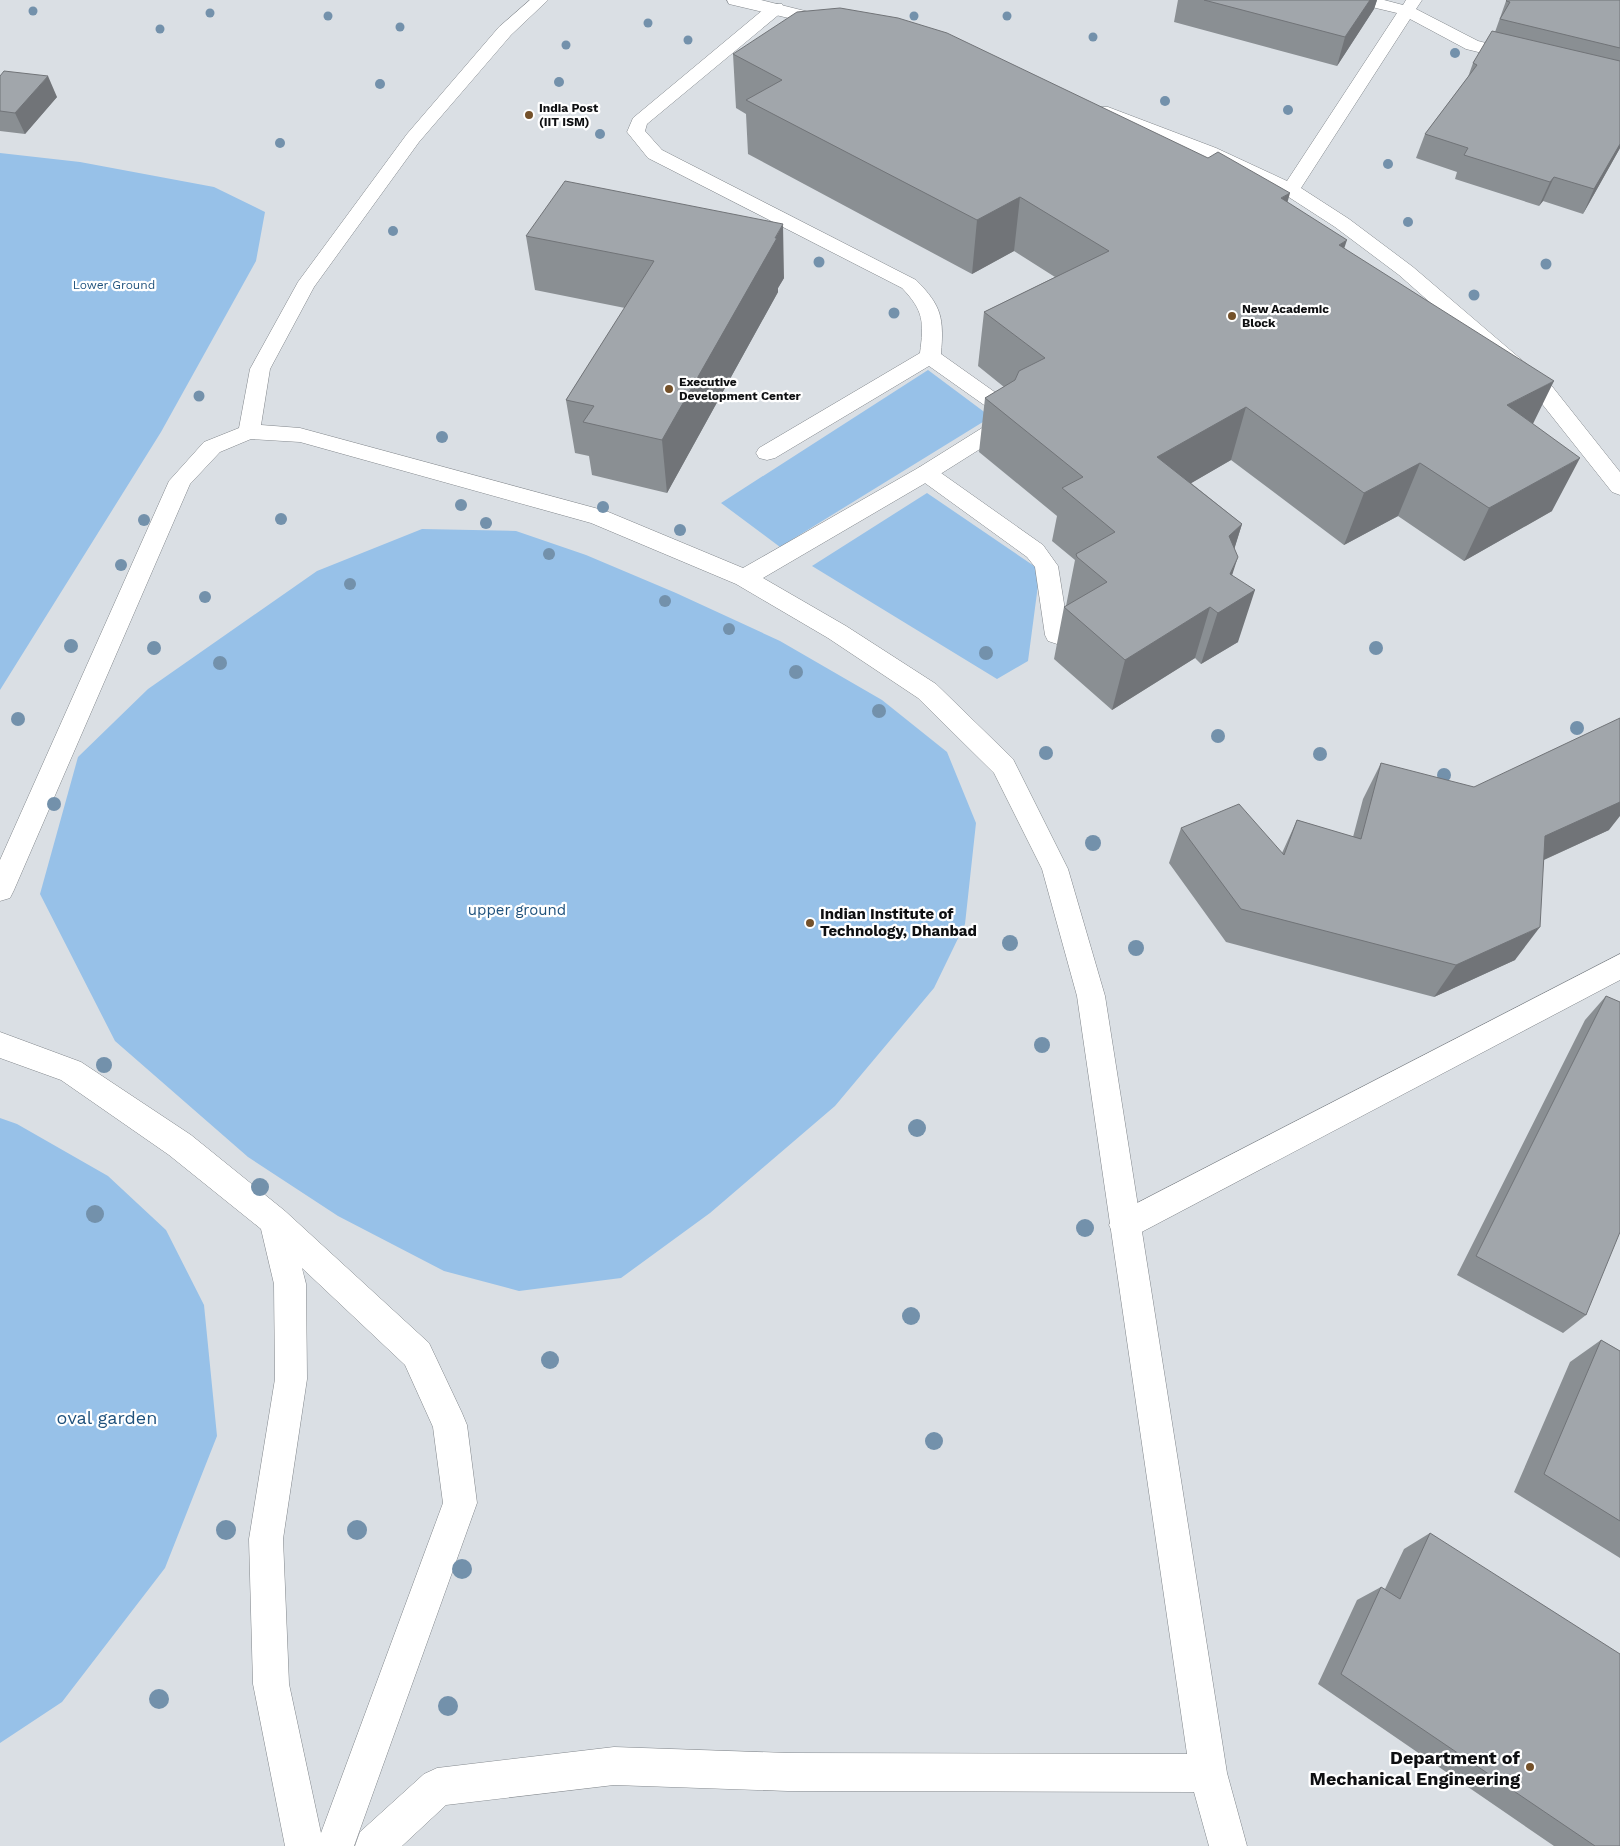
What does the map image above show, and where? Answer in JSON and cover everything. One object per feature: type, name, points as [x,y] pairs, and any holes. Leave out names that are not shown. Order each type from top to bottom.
[{"type":"street","points":[[249,432],[260,369],[305,286],[413,138],[505,31],[540,0]]},
{"type":"street","points":[[735,0],[776,8],[853,29]]},
{"type":"street","points":[[1365,0],[1410,5],[1472,45],[1537,61]]},
{"type":"street","points":[[1291,190],[1410,5]]},
{"type":"street","points":[[776,8],[639,122],[636,132],[655,154],[908,284],[926,300],[934,317],[930,356]]},
{"type":"street","points":[[1086,104],[1209,152],[1291,190],[1342,223],[1406,271],[1543,390],[1620,488]]},
{"type":"street","points":[[744,578],[926,473],[999,427],[1005,410],[930,356]]},
{"type":"street","points":[[767,452],[930,356]]},
{"type":"street","points":[[0,890],[180,481],[212,447],[249,432],[300,435],[598,517],[655,539],[744,578],[837,632],[927,691],[1004,766],[1054,869],[1091,996],[1208,1773],[1228,1846]]},
{"type":"street","points":[[926,473],[1035,551],[1046,566],[1057,636]]},
{"type":"street","points":[[1125,1225],[1620,966]]},
{"type":"street","points":[[0,1045],[71,1071],[180,1145],[274,1221],[417,1354],[450,1425],[460,1503],[335,1846]]},
{"type":"street","points":[[274,1221],[290,1284],[291,1379],[266,1539],[271,1684],[304,1846]]},
{"type":"street","points":[[374,1846],[437,1787],[614,1766],[788,1772],[1208,1773]]},
{"type":"green space","name":"Lower Ground","points":[[0,153],[80,162],[214,187],[265,212],[256,261],[161,432],[0,690]]},
{"type":"green space","points":[[928,370],[991,417],[780,547],[721,503]]},
{"type":"green space","points":[[927,493],[1040,570],[1028,661],[997,679],[812,566]]},
{"type":"green space","name":"upper ground","points":[[422,529],[516,531],[586,555],[676,593],[780,641],[882,700],[947,752],[976,823],[965,924],[934,988],[835,1106],[710,1213],[621,1278],[519,1291],[444,1271],[338,1216],[248,1157],[115,1041],[40,894],[78,757],[148,689],[317,571]]},
{"type":"green space","name":"oval garden","points":[[0,1118],[17,1124],[108,1176],[166,1230],[204,1305],[217,1436],[165,1568],[62,1702],[0,1743]]},
{"type":"building","points":[[1204,0],[1370,0],[1345,37]]},
{"type":"building","points":[[1507,0],[1620,0],[1620,48],[1500,19],[1510,2]]},
{"type":"building","points":[[840,8],[898,18],[947,33],[1208,158],[1218,152],[1290,193],[1281,198],[1347,240],[1339,245],[1554,381],[1507,405],[1580,458],[1489,508],[1420,463],[1364,493],[1246,407],[1157,457],[1242,524],[1229,536],[1238,557],[1230,574],[1255,590],[1218,613],[1210,607],[1125,660],[1064,607],[1107,582],[1077,557],[1076,554],[1115,532],[1062,488],[1083,477],[985,398],[1015,380],[1019,371],[1045,358],[984,312],[1109,251],[1020,197],[977,220],[746,100],[782,80],[733,54],[797,12]]},
{"type":"building","points":[[1492,31],[1620,61],[1620,144],[1594,189],[1554,177],[1550,182],[1464,155],[1468,148],[1425,134],[1477,65],[1473,63]]},
{"type":"building","points":[[4,71],[48,76],[15,113],[0,111],[0,76]]},
{"type":"building","points":[[565,181],[783,224],[775,238],[777,238],[662,440],[583,422],[594,406],[566,400],[654,261],[526,236]]},
{"type":"building","points":[[1620,718],[1620,802],[1545,836],[1540,927],[1456,965],[1241,909],[1181,828],[1239,804],[1284,855],[1297,820],[1361,839],[1381,763],[1474,787]]},
{"type":"building","points":[[1606,996],[1620,1002],[1620,1232],[1586,1315],[1476,1256]]},
{"type":"building","points":[[1601,1340],[1620,1351],[1620,1521],[1544,1474]]},
{"type":"building","name":"Department of Mechanical Engineering","points":[[1430,1533],[1620,1654],[1620,1846],[1595,1846],[1341,1674],[1381,1587],[1400,1599]]},
{"type":"place","name":"India Post (IIT ISM)","points":[[529,115]]},
{"type":"place","name":"New Academic Block","points":[[1232,316]]},
{"type":"place","name":"Executive Development Center","points":[[669,389]]},
{"type":"place","name":"Indian Institute of Technology, Dhanbad","points":[[810,923]]},
{"type":"place","name":"Department of Mechanical Engineering","points":[[1530,1767]]}]
